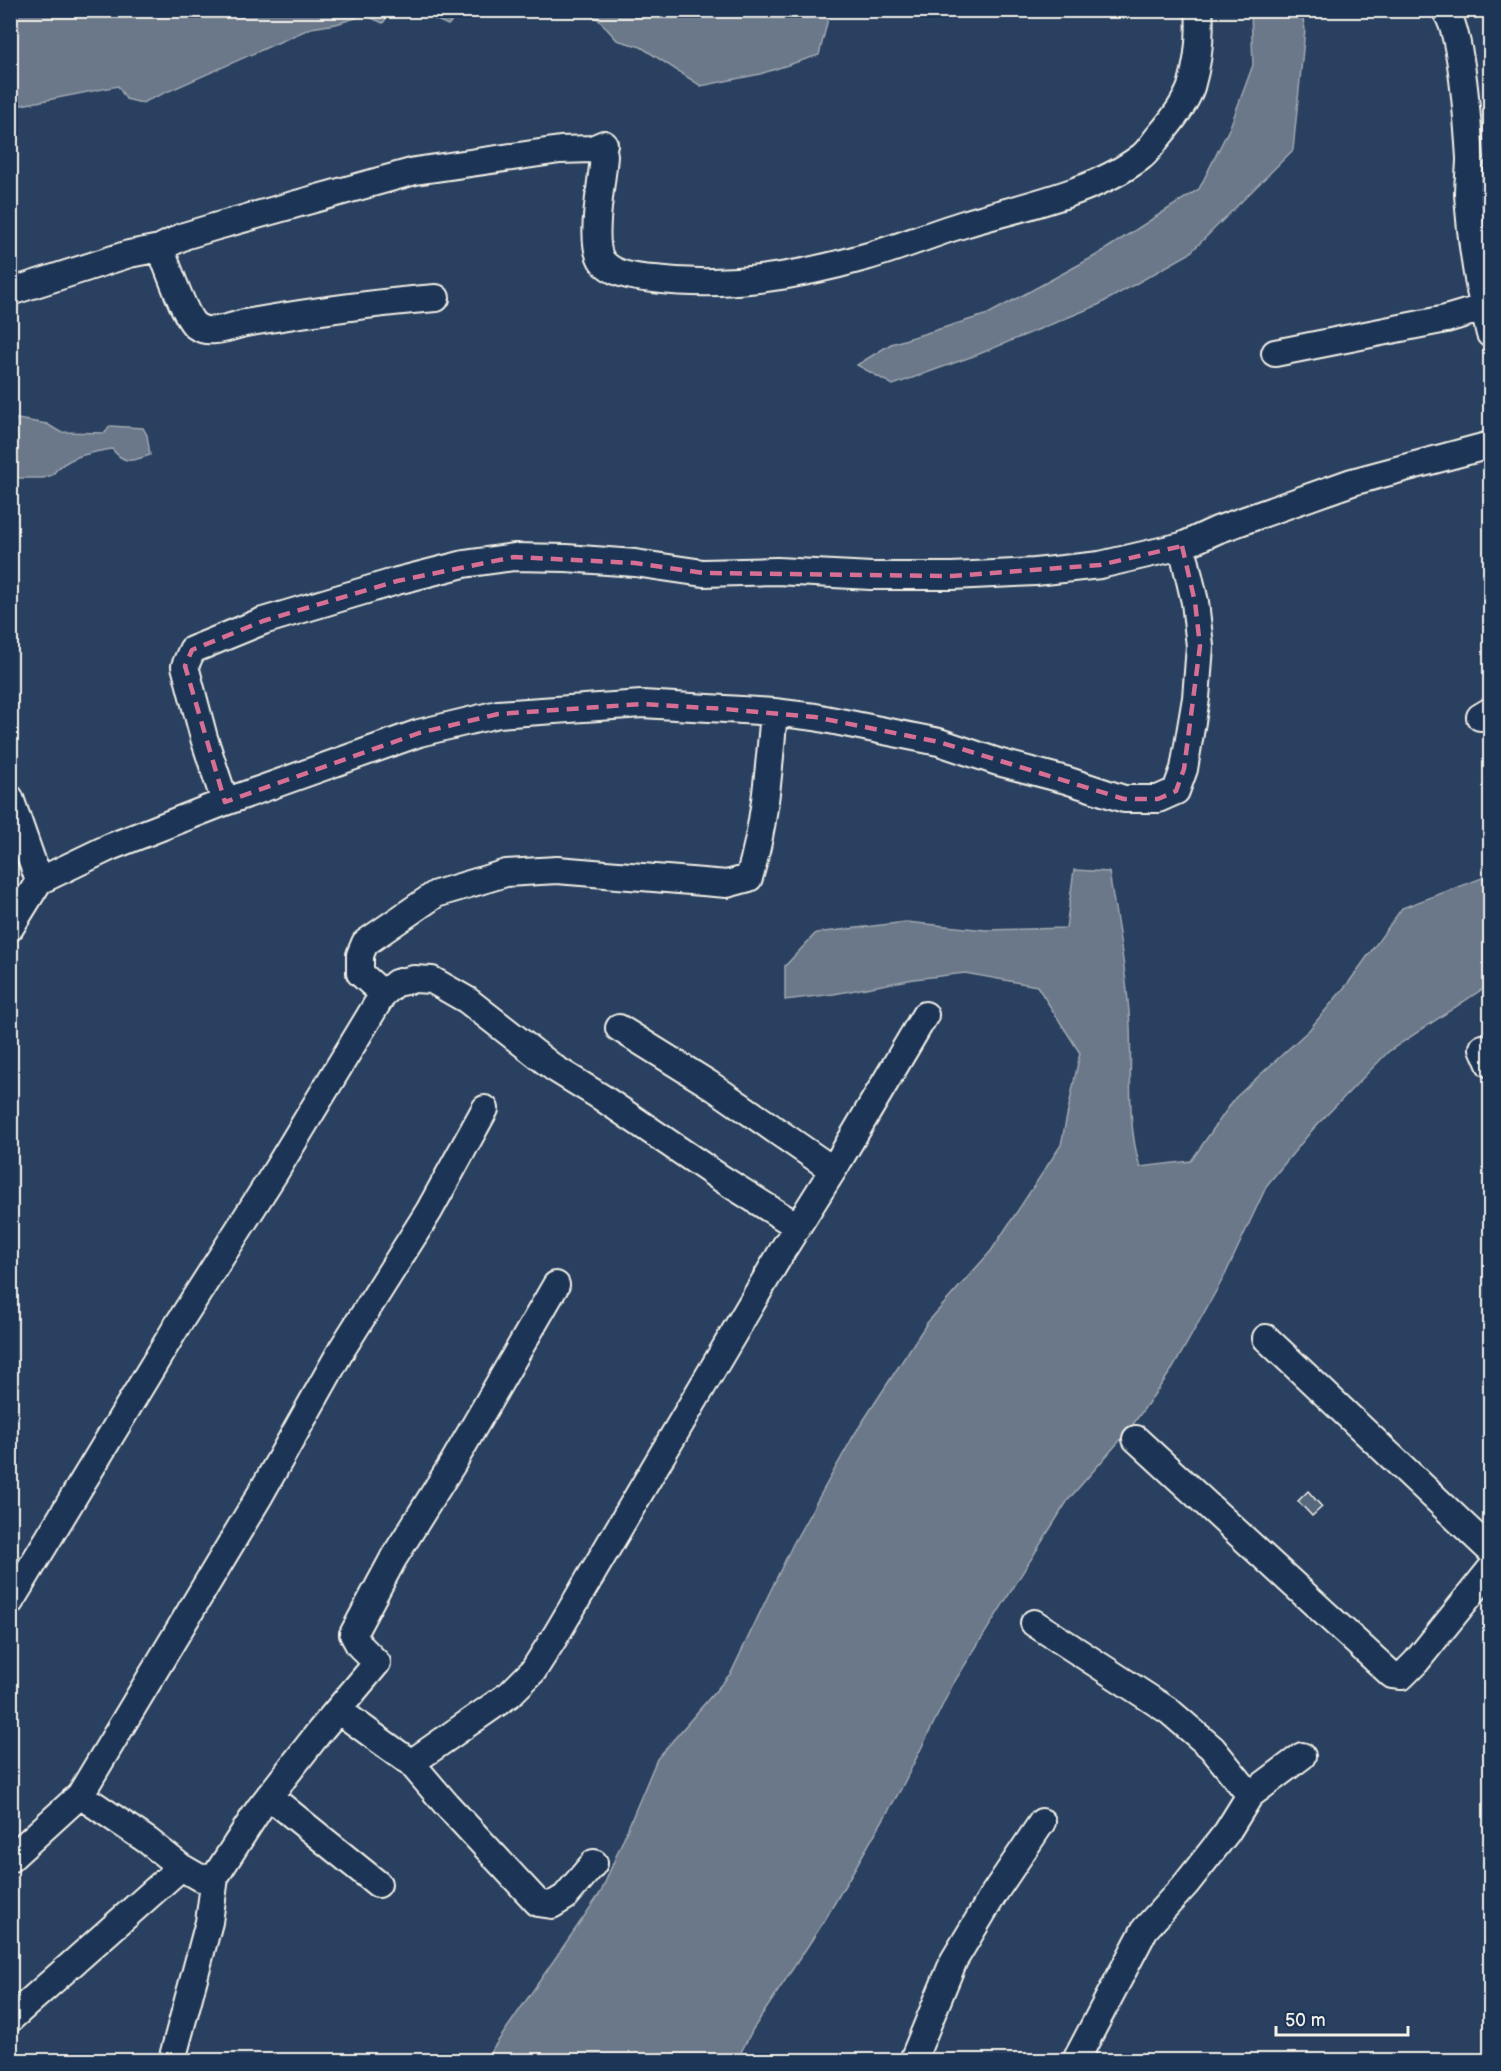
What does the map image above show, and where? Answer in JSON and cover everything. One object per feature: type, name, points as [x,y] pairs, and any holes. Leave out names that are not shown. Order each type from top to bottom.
[{"type":"street","points":[[10,292],[129,254],[160,248],[184,236],[214,227],[416,171],[560,150],[598,147],[603,155],[596,237],[599,256],[605,264],[619,272],[641,278],[675,282],[744,282],[866,257],[944,230],[1073,191],[1114,175],[1143,155],[1171,121],[1190,88],[1200,28],[1199,10]]},
{"type":"street","points":[[1445,10],[1450,16],[1458,47],[1470,159],[1468,193],[1473,246],[1483,308],[1491,334]]},
{"type":"street","points":[[160,248],[183,306],[196,326],[210,331],[237,324],[324,310],[436,298]]},
{"type":"street","points":[[1275,353],[1446,319],[1483,308]]},
{"type":"street","points":[[225,802],[204,738],[185,666],[192,650],[263,621],[397,580],[464,564],[514,557],[635,563],[703,573],[777,571],[871,576],[952,576],[1035,572],[1100,564],[1182,546],[1217,530],[1352,482],[1491,445]]},
{"type":"street","points":[[10,928],[39,881],[110,847],[225,802],[419,733],[498,714],[642,704],[774,712],[815,717],[939,742],[1124,800],[1158,799],[1176,791],[1184,770],[1196,699],[1200,646],[1195,602],[1182,546]]},
{"type":"street","points":[[383,994],[360,973],[360,955],[365,943],[436,894],[506,873],[556,870],[727,884],[749,878],[759,847],[774,712]]},
{"type":"street","points":[[10,798],[39,881]]},
{"type":"street","points":[[10,1602],[177,1326],[274,1174],[383,994],[396,983],[414,979],[432,980],[467,1000],[554,1068],[602,1097],[718,1177],[797,1226]]},
{"type":"street","points":[[411,1763],[510,1694],[533,1671],[925,1015]]},
{"type":"street","points":[[619,1028],[709,1084],[833,1170]]},
{"type":"street","points":[[10,1859],[80,1795],[260,1495],[342,1349],[429,1210],[485,1109]]},
{"type":"street","points":[[172,2061],[209,1922],[215,1877],[269,1796],[377,1663],[359,1645],[353,1634],[393,1559],[453,1463],[556,1285]]},
{"type":"street","points":[[1266,1338],[1491,1550]]},
{"type":"street","points":[[1136,1439],[1392,1675],[1402,1676],[1416,1662],[1491,1570]]},
{"type":"street","points":[[1034,1623],[1169,1711],[1212,1748],[1250,1795]]},
{"type":"street","points":[[338,1710],[411,1763],[538,1903],[552,1905],[565,1897],[594,1863]]},
{"type":"street","points":[[1076,2061],[1145,1929],[1186,1884],[1220,1841],[1250,1795],[1302,1756]]},
{"type":"street","points":[[80,1795],[148,1841],[181,1867],[200,1878],[215,1877]]},
{"type":"street","points":[[269,1796],[378,1884]]},
{"type":"street","points":[[913,2061],[954,1960],[995,1892],[1042,1822]]},
{"type":"street","points":[[10,2019],[181,1867]]},
{"type":"highlighted area","points":[[1182,546],[1195,602],[1200,646],[1184,769],[1176,791],[1158,799],[1124,799],[939,742],[815,717],[642,704],[498,714],[419,733],[225,802],[185,666],[192,650],[263,621],[397,581],[514,557],[635,563],[703,573],[952,576],[1100,565]]},
{"type":"water","points":[[11,10],[391,11],[383,23],[365,15],[336,24],[311,28],[142,103],[126,99],[118,86],[11,107]]},
{"type":"water","points":[[433,10],[461,11],[448,25],[428,16]]},
{"type":"water","points":[[579,11],[830,11],[819,55],[760,74],[701,86],[641,47],[617,40],[597,18]]},
{"type":"water","points":[[1251,11],[1301,11],[1305,29],[1293,150],[1189,254],[1098,305],[979,354],[893,385],[857,365],[891,344],[988,314],[1095,256],[1199,189],[1230,127],[1253,65]]},
{"type":"water","points":[[11,418],[47,424],[60,432],[105,433],[110,426],[143,428],[147,435],[150,455],[125,460],[112,449],[71,459],[52,475],[43,478],[11,478]]},
{"type":"water","points":[[1074,870],[1109,872],[1127,988],[1131,1114],[1140,1167],[1191,1161],[1235,1098],[1309,1030],[1349,982],[1402,908],[1490,875],[1490,984],[1389,1051],[1313,1129],[1267,1185],[1225,1275],[1173,1368],[1129,1430],[1068,1500],[953,1684],[901,1789],[823,1923],[753,2029],[737,2060],[485,2060],[601,1892],[657,1759],[731,1673],[793,1544],[854,1435],[927,1323],[991,1251],[1061,1145],[1080,1053],[1037,986],[965,973],[785,1000],[785,966],[816,933],[906,922],[986,930],[1066,928]]},
{"type":"building","points":[[1308,1491],[1322,1507],[1312,1516],[1298,1501]]}]
